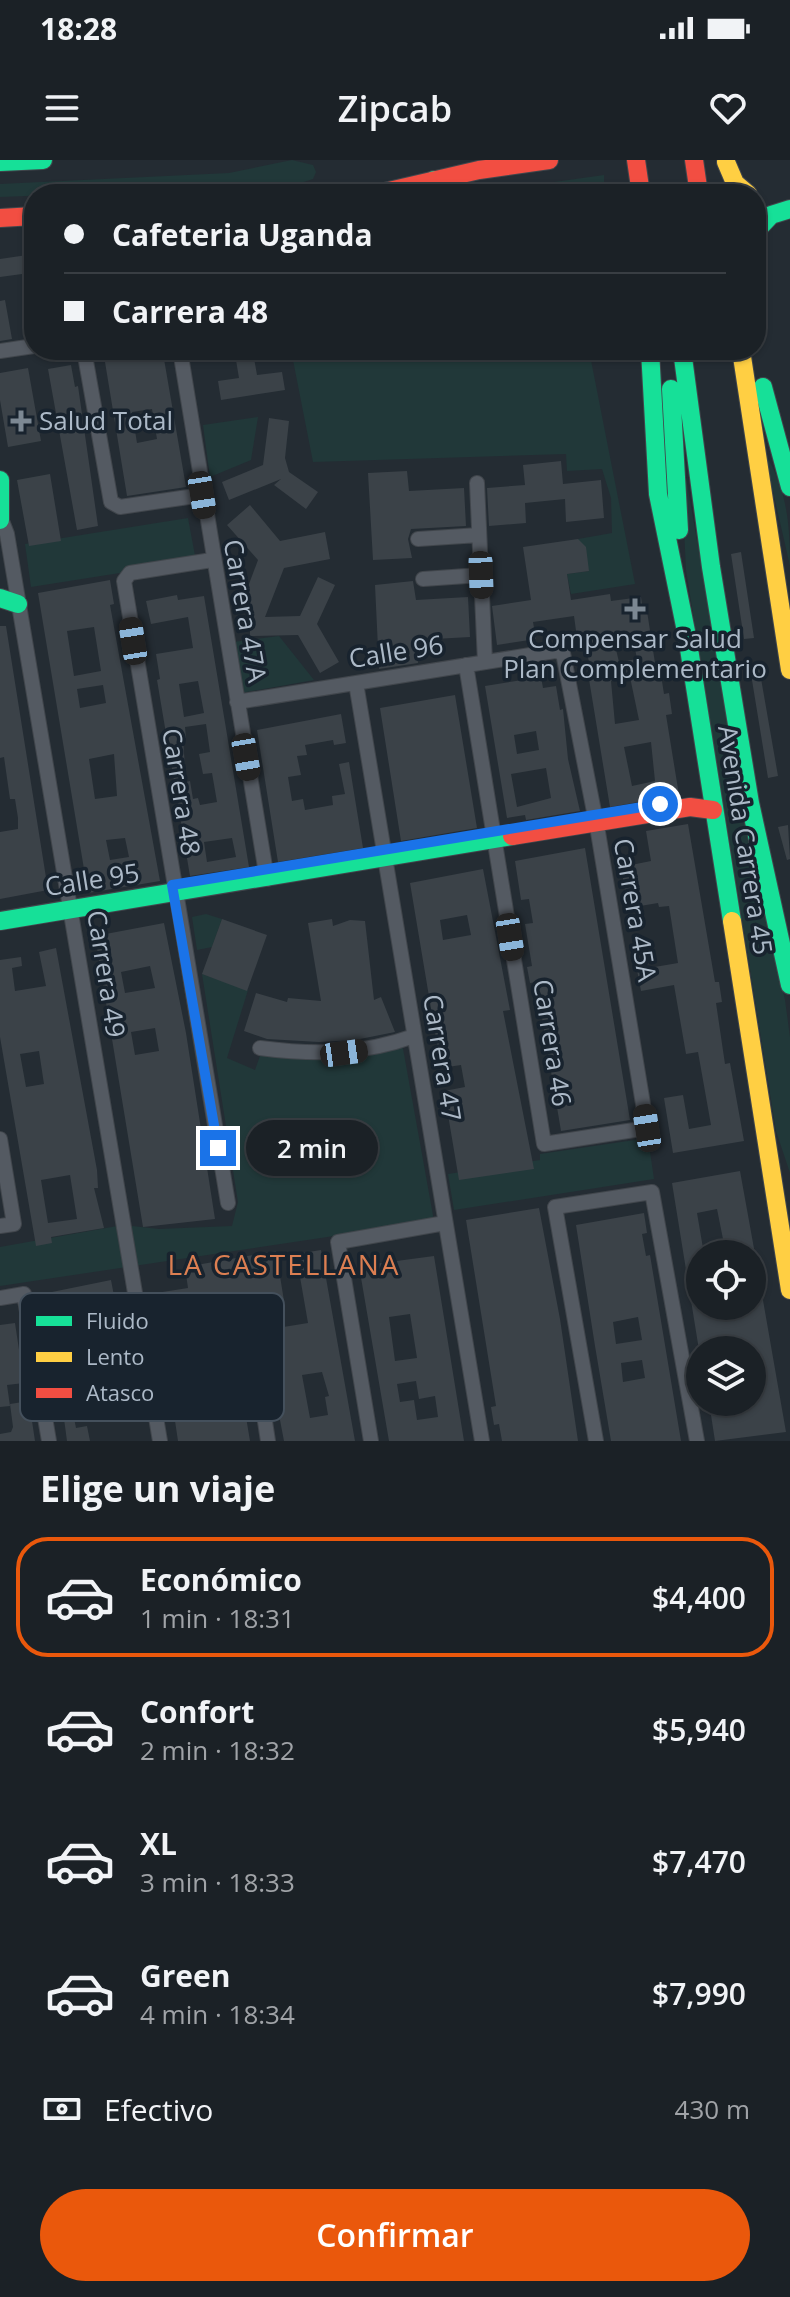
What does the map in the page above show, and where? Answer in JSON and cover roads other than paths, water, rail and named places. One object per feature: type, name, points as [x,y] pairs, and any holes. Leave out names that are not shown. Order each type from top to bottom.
[{"type":"main road","points":[[0,162],[43,160]]},
{"type":"main road","points":[[425,184],[549,160]]},
{"type":"main road","points":[[623,160],[628,184]]},
{"type":"main road","points":[[631,184],[636,160]]},
{"type":"main road","points":[[652,160],[656,184]]},
{"type":"main road","points":[[694,160],[698,184]]},
{"type":"main road","points":[[718,184],[721,161]]},
{"type":"main road","points":[[721,161],[727,184]]},
{"type":"main road","points":[[721,161],[736,184]]},
{"type":"main road","points":[[766,196],[790,195]]},
{"type":"main road","points":[[766,220],[771,215],[790,209]]},
{"type":"main road","points":[[0,218],[24,217]]},
{"type":"main road","name":"Avenida Carrera 45","points":[[651,360],[658,494],[678,587],[790,1290]]},
{"type":"main road","name":"Avenida Carrera 45","points":[[667,360],[674,419],[678,587]]},
{"type":"main road","name":"Avenida Carrera 45","points":[[683,360],[711,567],[750,803],[790,985]]},
{"type":"main road","points":[[727,360],[732,391],[761,493]]},
{"type":"main road","points":[[742,360],[790,670]]},
{"type":"main road","points":[[758,360],[771,427],[790,487]]},
{"type":"main road","points":[[0,480],[0,518]]},
{"type":"main road","name":"Calle 95","points":[[595,820],[696,798],[710,789]]},
{"type":"main road","name":"Calle 95","points":[[0,921],[70,906],[595,820],[690,807],[713,810]]},
{"type":"main road","name":"Calle 95","points":[[0,913],[70,906]]},
{"type":"main road","points":[[766,1132],[790,1186]]},
{"type":"street","points":[[0,351],[24,347]]},
{"type":"street","points":[[86,360],[111,502],[120,507],[202,495]]},
{"type":"street","name":"Carrera 47A","points":[[182,360],[212,560],[267,874]]},
{"type":"street","points":[[477,483],[485,662]]},
{"type":"street","name":"Carrera 49","points":[[0,518],[7,534],[9,601],[70,906],[135,1293]]},
{"type":"street","points":[[418,539],[479,535]]},
{"type":"street","name":"Carrera 48","points":[[212,560],[125,576],[172,889],[228,1203]]},
{"type":"street","points":[[423,579],[481,575]]},
{"type":"street","name":"Calle 96","points":[[237,702],[555,651],[563,653]]},
{"type":"street","name":"Carrera 45A","points":[[544,1144],[647,1128],[595,820],[563,653]]},
{"type":"street","name":"Carrera 46","points":[[466,665],[544,1144]]},
{"type":"street","name":"Carrera 47","points":[[356,683],[482,1441]]},
{"type":"street","points":[[260,1048],[312,1054],[344,1053],[386,1047],[414,1036]]},
{"type":"street","points":[[0,1139],[7,1225]]},
{"type":"street","points":[[596,1441],[555,1207],[652,1192],[697,1441]]},
{"type":"street","points":[[371,1441],[338,1242],[445,1223]]},
{"type":"street","points":[[0,1298],[20,1295]]},
{"type":"street","points":[[46,1421],[49,1441]]},
{"type":"street","name":"Carrera 49","points":[[157,1421],[160,1441]]},
{"type":"street","points":[[265,1421],[268,1441]]},
{"type":"place","name":"Salud Total","points":[[21,421]]},
{"type":"place","name":"Compensar Salud Plan Complementario","points":[[635,609]]},
{"type":"district","name":"LA CASTELLANA","points":[[284,1265]]}]
